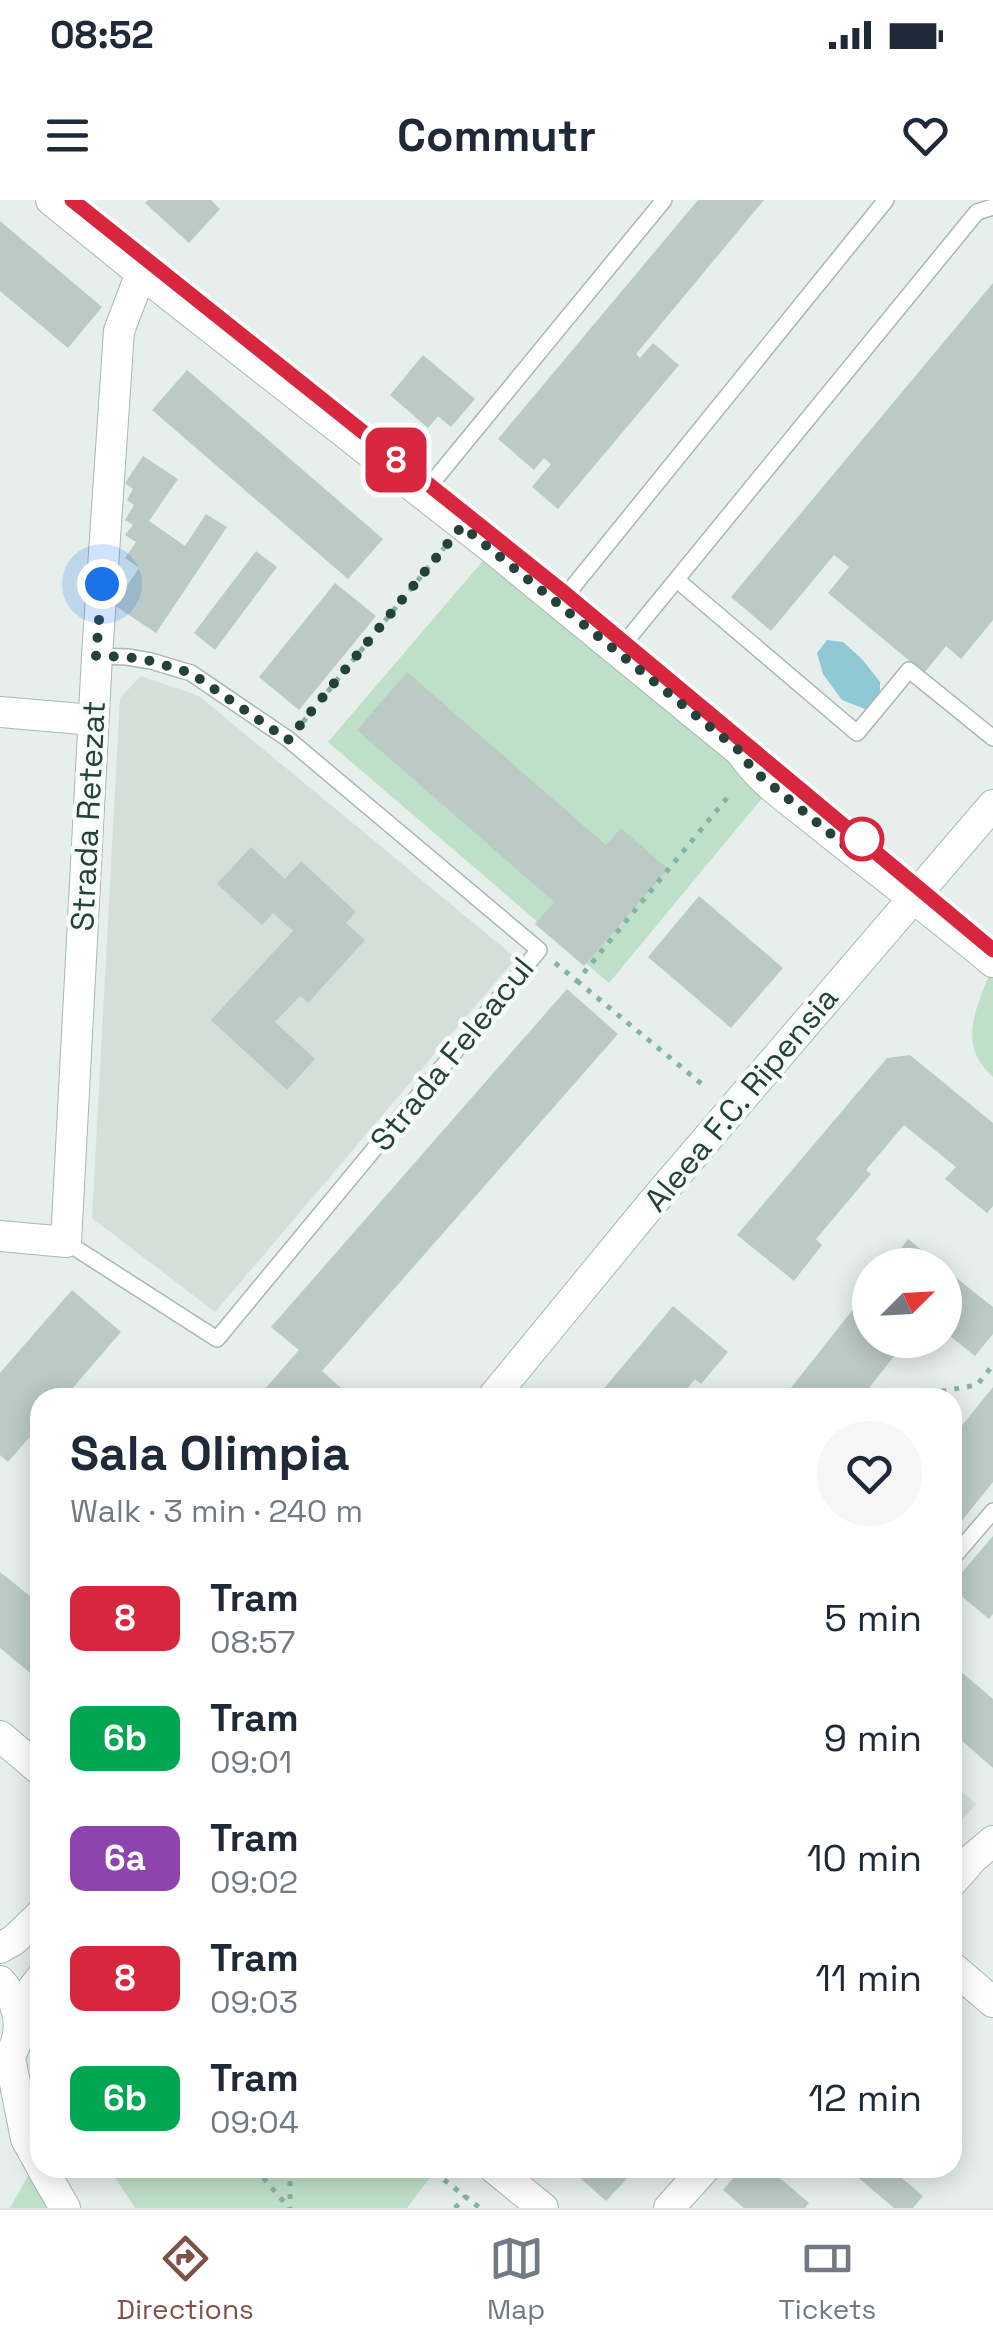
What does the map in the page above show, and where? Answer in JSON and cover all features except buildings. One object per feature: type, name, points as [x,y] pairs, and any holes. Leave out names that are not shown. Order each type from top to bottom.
[{"type":"street","points":[[51,200],[559,604],[741,752],[752,769],[772,786],[993,962]]},
{"type":"street","name":"Strada Retezat","points":[[66,1242],[96,656],[119,331],[141,274]]},
{"type":"street","points":[[0,712],[93,720]]},
{"type":"street","name":"Aleea F.C. Ripensia","points":[[500,1388],[653,1202],[993,805]]},
{"type":"street","name":"Strada Feleacul","points":[[0,1236],[66,1242]]},
{"type":"street","points":[[0,1736],[30,1762]]},
{"type":"street","points":[[962,1871],[993,1841]]},
{"type":"street","points":[[0,1948],[30,1925]]},
{"type":"street","points":[[962,1976],[993,2002]]},
{"type":"street","points":[[0,1981],[18,2008],[19,2034],[5,2063],[30,2139]]},
{"type":"street","points":[[18,2008],[30,1992]]},
{"type":"street","points":[[0,2119],[30,2151]]},
{"type":"street","points":[[48,2178],[66,2208]]},
{"type":"street","points":[[506,2178],[542,2208]]},
{"type":"street","points":[[669,2208],[692,2178]]},
{"type":"lane","points":[[422,494],[664,200]]},
{"type":"lane","points":[[559,604],[886,200]]},
{"type":"lane","points":[[618,652],[977,212],[993,207]]},
{"type":"lane","points":[[676,580],[857,733],[909,670],[993,738]]},
{"type":"lane","name":"Strada Feleacul","points":[[66,1242],[217,1339],[538,950],[288,740],[191,673],[151,661],[96,656]]},
{"type":"lane","points":[[962,1547],[993,1511]]},
{"type":"path","points":[[288,740],[462,526]]},
{"type":"path","points":[[577,981],[731,792]]},
{"type":"path","points":[[538,950],[703,1084]]},
{"type":"path","points":[[959,1388],[976,1385],[993,1365]]},
{"type":"path","points":[[263,2178],[290,2208]]},
{"type":"path","points":[[290,2178],[290,2208]]},
{"type":"path","points":[[442,2178],[480,2208]]},
{"type":"path","points":[[455,2208],[466,2196]]},
{"type":"shaded area","points":[[141,676],[199,696],[516,958],[215,1312],[92,1218],[120,698]]},
{"type":"shaded area","points":[[962,1792],[976,1804],[962,1820]]},
{"type":"green space","points":[[493,549],[772,786],[609,983],[328,742]]},
{"type":"green space","points":[[993,964],[993,1077],[981,1064],[972,1037]]},
{"type":"green space","points":[[30,2173],[30,2178],[56,2178],[76,2208],[10,2208]]},
{"type":"green space","points":[[116,2178],[430,2178],[407,2208],[135,2208]]},
{"type":"water","points":[[827,640],[843,642],[862,659],[880,682],[880,701],[865,709],[842,700],[823,674],[817,653]]},
{"type":"tram line","points":[[71,200],[566,595],[993,950]]},
{"type":"tram line","name":"8","points":[[72,200],[566,594],[993,950]]},
{"type":"route","points":[[102,584],[96,656],[151,661],[191,673],[288,740],[462,526],[741,752],[752,769],[854,853],[862,839]]}]
